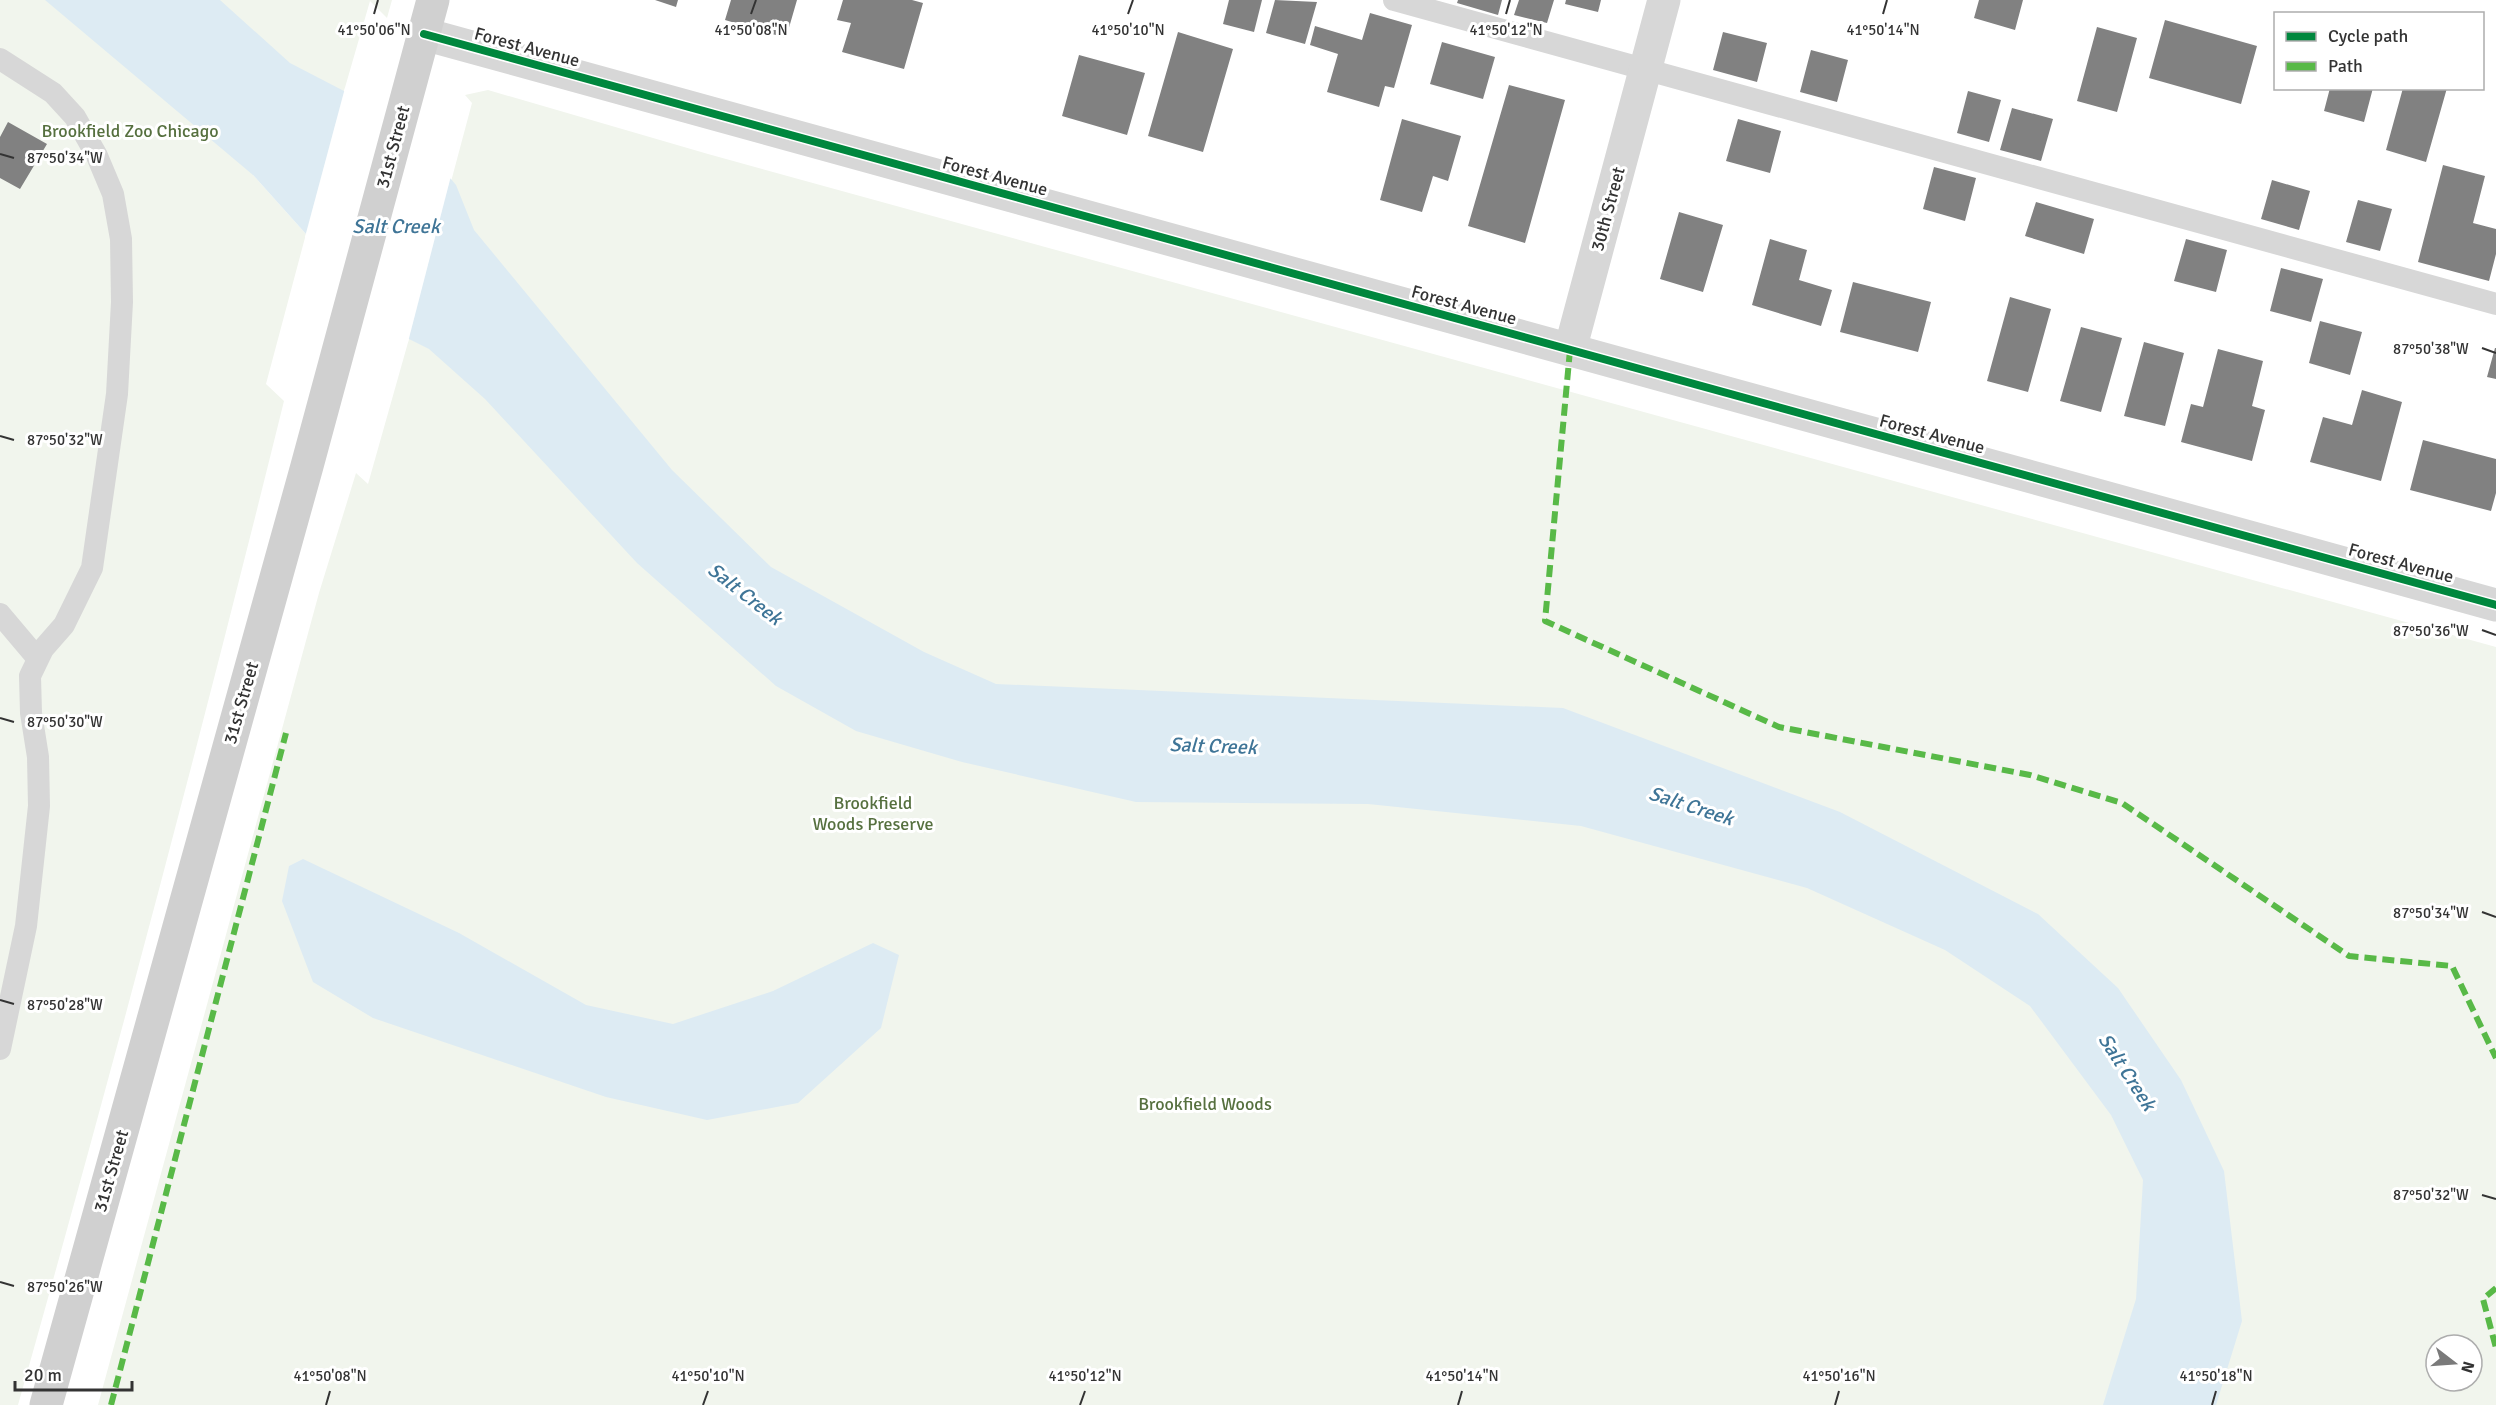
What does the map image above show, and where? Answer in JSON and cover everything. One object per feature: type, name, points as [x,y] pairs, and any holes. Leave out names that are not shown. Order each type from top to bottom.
[{"type":"main road","name":"31st Street","points":[[46,1405],[307,466],[433,0]]},
{"type":"street","name":"30th Street","points":[[1570,350],[1664,0]]},
{"type":"street","name":"Forest Avenue","points":[[424,34],[2496,605]]},
{"type":"lane","points":[[1394,0],[2496,304]]},
{"type":"lane","points":[[0,59],[53,93],[75,117],[97,156],[113,194],[121,239],[122,302],[117,394],[92,568],[64,625],[43,649],[30,676],[31,713],[38,757],[39,796],[34,870],[26,926],[0,1049]]},
{"type":"lane","points":[[0,614],[38,659]]},
{"type":"green space","name":"Brookfield Zoo Chicago","points":[[0,0],[392,0],[387,18],[370,1],[344,91],[253,175],[306,234],[266,384],[284,401],[155,904],[18,1405],[0,1405]]},
{"type":"green space","name":"Brookfield Woods Preserve","points":[[488,90],[708,154],[2496,647],[2496,1405],[98,1405],[319,593],[356,473],[368,484],[472,103],[465,95]]},
{"type":"water","name":"Salt Creek","points":[[45,0],[220,0],[290,63],[344,91],[451,179],[456,185],[474,230],[672,470],[771,567],[924,652],[996,684],[1563,708],[1840,812],[2038,914],[2118,988],[2181,1080],[2224,1171],[2242,1321],[2216,1405],[2103,1405],[2136,1299],[2143,1180],[2111,1115],[2030,1006],[1945,950],[1807,888],[1581,826],[1368,804],[1136,802],[962,762],[856,731],[776,686],[637,563],[485,399],[429,349],[409,339],[306,234],[253,175]]},
{"type":"water","points":[[303,859],[459,933],[586,1005],[673,1024],[773,991],[873,943],[899,955],[881,1028],[798,1103],[707,1120],[606,1097],[373,1018],[313,982],[282,901],[289,866]]},
{"type":"pier","points":[[345,88],[451,176],[408,342],[305,237]]},
{"type":"building","points":[[655,0],[678,0],[676,7]]},
{"type":"building","points":[[731,0],[797,0],[786,38],[725,20]]},
{"type":"building","points":[[843,0],[912,0],[923,3],[904,69],[842,52],[851,23],[837,20]]},
{"type":"building","points":[[1229,0],[1262,0],[1254,32],[1223,24]]},
{"type":"building","points":[[1275,0],[1317,2],[1305,44],[1266,33]]},
{"type":"building","points":[[1458,0],[1502,0],[1498,15],[1457,3]]},
{"type":"building","points":[[1519,0],[1554,0],[1547,23],[1514,15]]},
{"type":"building","points":[[1566,0],[1601,0],[1598,12],[1565,4]]},
{"type":"building","points":[[1979,0],[2023,0],[2015,30],[1974,18]]},
{"type":"building","points":[[1370,13],[1412,25],[1394,88],[1385,86],[1379,107],[1327,92],[1338,54],[1310,45],[1315,26],[1362,40]]},
{"type":"building","points":[[2165,20],[2257,46],[2241,104],[2149,78]]},
{"type":"building","points":[[2097,27],[2137,38],[2117,112],[2077,101]]},
{"type":"building","points":[[1178,32],[1233,49],[1203,152],[1148,136]]},
{"type":"building","points":[[1723,32],[1767,43],[1757,82],[1713,70]]},
{"type":"building","points":[[1442,42],[1495,57],[1483,99],[1430,84]]},
{"type":"building","points":[[1811,50],[1848,60],[1837,102],[1800,92]]},
{"type":"building","points":[[1079,55],[1145,73],[1127,135],[1062,116]]},
{"type":"building","points":[[1509,85],[1565,100],[1525,243],[1468,226]]},
{"type":"building","points":[[2329,90],[2372,90],[2364,122],[2324,111]]},
{"type":"building","points":[[2402,90],[2446,90],[2426,162],[2386,150]]},
{"type":"building","points":[[1968,91],[2001,100],[1989,142],[1957,133]]},
{"type":"building","points":[[2012,108],[2053,119],[2041,161],[2000,150]]},
{"type":"building","points":[[1402,119],[1461,136],[1448,181],[1433,176],[1422,212],[1380,200]]},
{"type":"building","points":[[1738,119],[1781,131],[1770,173],[1726,161]]},
{"type":"building","points":[[8,122],[47,144],[20,189],[0,178],[0,137]]},
{"type":"building","points":[[2443,165],[2485,176],[2473,223],[2496,229],[2496,254],[2489,281],[2418,262]]},
{"type":"building","points":[[1934,167],[1976,178],[1965,221],[1923,209]]},
{"type":"building","points":[[2272,180],[2310,191],[2299,230],[2261,219]]},
{"type":"building","points":[[2358,200],[2392,209],[2380,251],[2346,242]]},
{"type":"building","points":[[2036,202],[2094,219],[2084,254],[2025,236]]},
{"type":"building","points":[[1679,212],[1723,225],[1703,292],[1660,279]]},
{"type":"building","points":[[1770,239],[1807,250],[1799,280],[1832,290],[1821,326],[1752,305]]},
{"type":"building","points":[[2186,239],[2227,250],[2216,292],[2174,281]]},
{"type":"building","points":[[2281,268],[2323,279],[2311,322],[2270,311]]},
{"type":"building","points":[[1853,282],[1931,302],[1918,352],[1840,332]]},
{"type":"building","points":[[2010,297],[2051,309],[2028,392],[1987,381]]},
{"type":"building","points":[[2320,321],[2362,332],[2350,375],[2309,363]]},
{"type":"building","points":[[2081,327],[2122,338],[2101,412],[2060,401]]},
{"type":"building","points":[[2144,342],[2184,353],[2165,426],[2124,416]]},
{"type":"building","points":[[2496,348],[2496,379],[2487,377]]},
{"type":"building","points":[[2218,349],[2263,361],[2252,406],[2265,410],[2252,461],[2181,442],[2191,404],[2203,407]]},
{"type":"building","points":[[2362,390],[2402,402],[2381,481],[2310,462],[2323,417],[2352,425]]},
{"type":"building","points":[[2423,440],[2496,459],[2496,493],[2491,511],[2410,490]]},
{"type":"marked path","points":[[1570,350],[1545,621],[1779,727],[2030,775],[2122,803],[2349,956],[2452,966],[2496,1058]]},
{"type":"marked path","points":[[111,1405],[286,733]]},
{"type":"marked path","points":[[2496,1288],[2483,1299],[2496,1348]]},
{"type":"cycle path","points":[[424,34],[2496,605]]},
{"type":"park label","name":"Brookfield Woods","points":[[1205,1104]]}]
